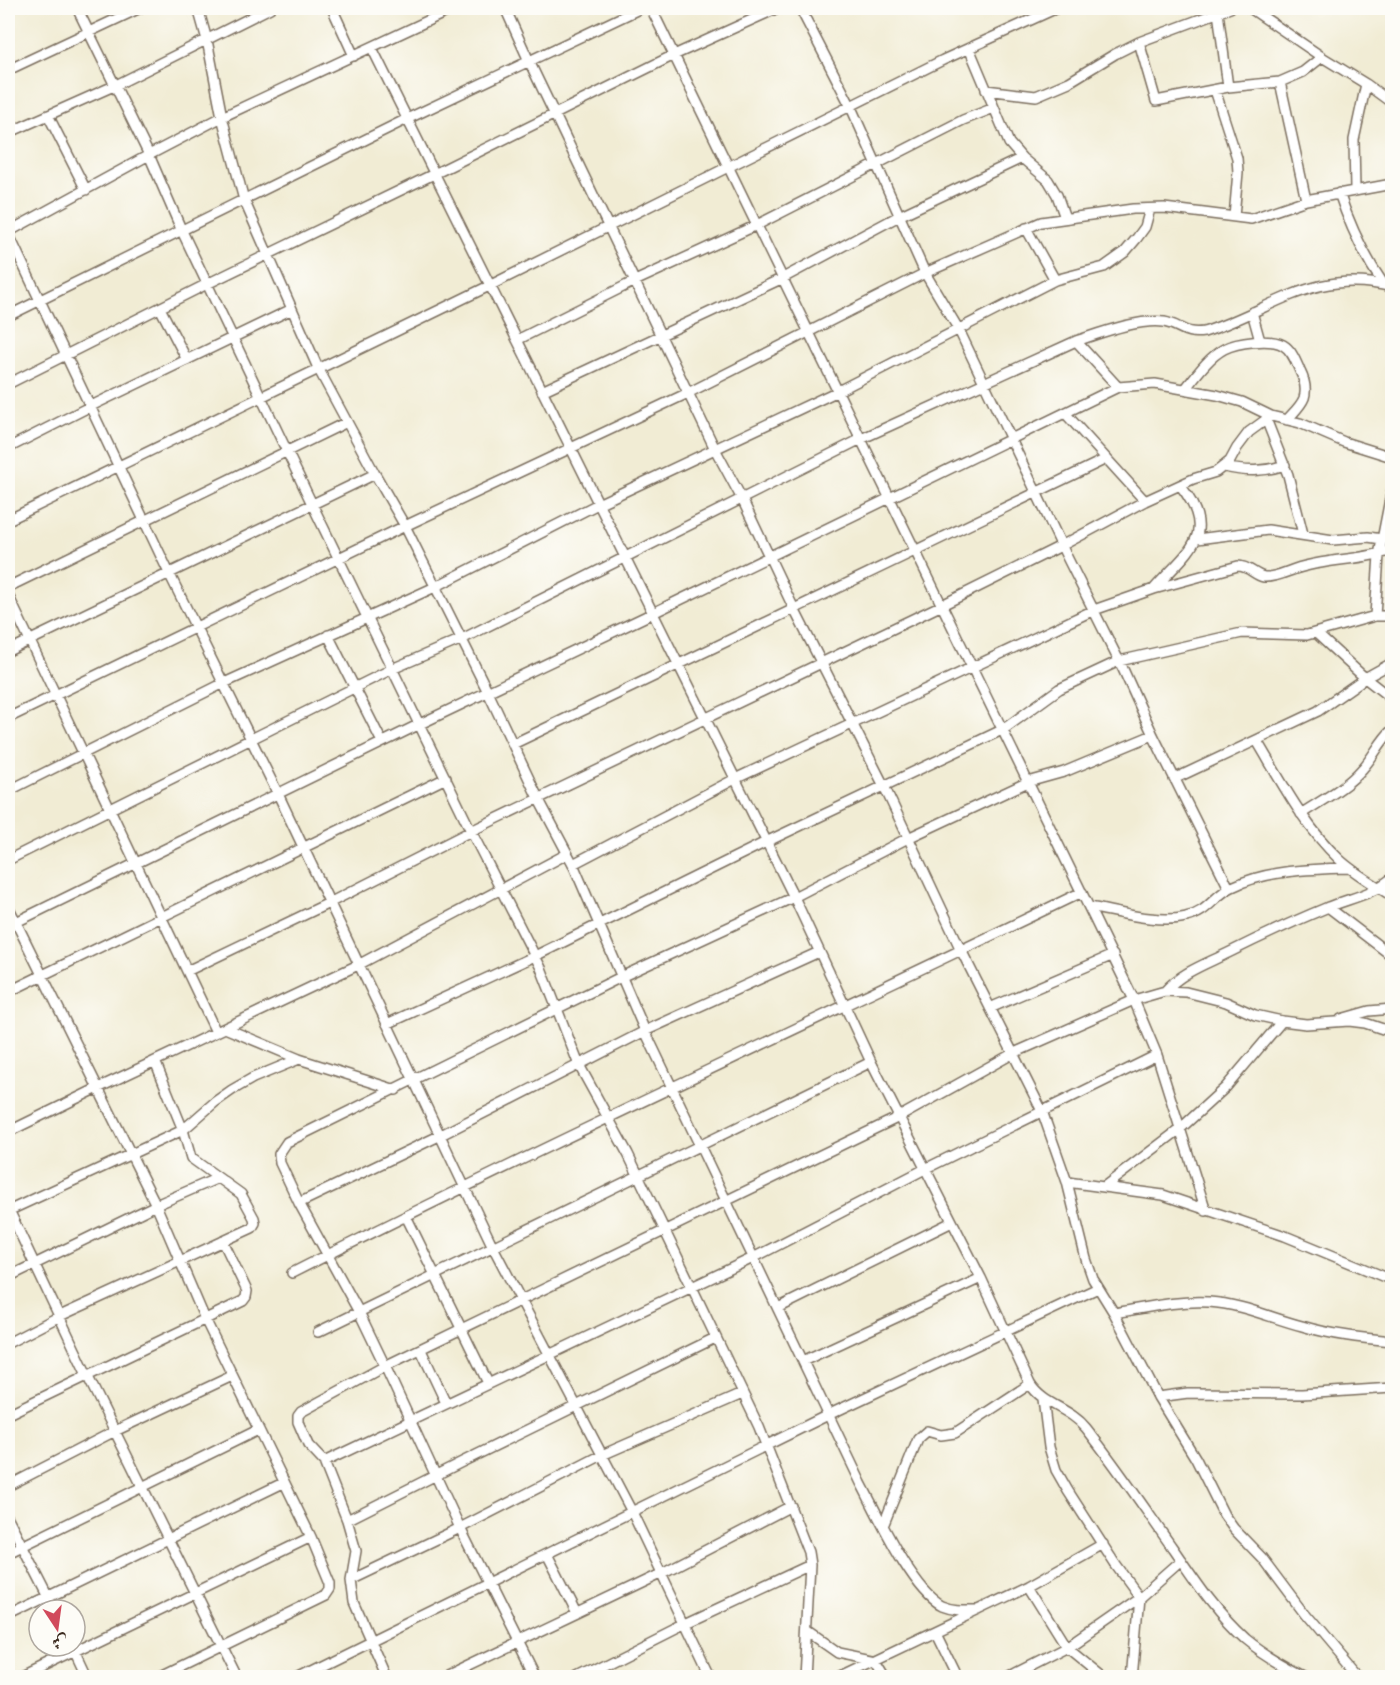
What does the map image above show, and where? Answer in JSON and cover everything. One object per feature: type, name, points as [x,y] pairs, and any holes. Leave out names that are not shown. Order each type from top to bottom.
[{"type":"street","points":[[77,8],[149,154],[181,229],[312,504],[500,890],[535,956],[579,1065],[639,1177],[768,1446],[808,1552],[810,1565],[804,1677]]},
{"type":"street","points":[[8,70],[140,8]]},
{"type":"street","points":[[198,8],[207,40],[222,117],[244,200],[318,368],[405,526],[538,798],[573,864],[645,1031],[828,1415],[883,1526],[915,1579],[941,1606],[956,1610],[979,1610]]},
{"type":"street","points":[[8,133],[116,85],[270,8]]},
{"type":"street","points":[[332,8],[354,56]]},
{"type":"street","points":[[455,8],[222,117],[149,154],[8,232],[89,407],[222,684],[278,794],[493,1247],[632,1512],[686,1623],[707,1676]]},
{"type":"street","points":[[505,8],[528,61],[715,449],[884,786],[961,950],[1042,1111],[1067,1182],[1089,1270],[1098,1288],[1114,1313],[1158,1397],[1181,1432],[1224,1515],[1262,1558],[1304,1614],[1358,1677]]},
{"type":"street","points":[[8,316],[407,119],[641,8]]},
{"type":"street","points":[[651,8],[1134,1000],[1157,1055],[1206,1211]]},
{"type":"street","points":[[8,384],[674,55],[778,8]]},
{"type":"street","points":[[800,8],[850,105],[926,273],[959,330],[1061,546],[1229,888]]},
{"type":"street","points":[[8,520],[117,465],[262,398],[318,368],[489,286],[850,105],[1057,8]]},
{"type":"street","points":[[986,90],[1036,96],[1070,82],[1139,42],[1230,8]]},
{"type":"street","points":[[1250,8],[1392,103]]},
{"type":"street","points":[[1218,12],[1228,87]]},
{"type":"street","points":[[1139,42],[1156,101],[1228,87],[1280,82],[1303,72],[1322,57]]},
{"type":"street","points":[[372,48],[794,897],[871,1062],[981,1278],[1029,1384],[1035,1393],[1065,1410],[1085,1426],[1215,1609],[1246,1640],[1288,1668],[1307,1677]]},
{"type":"street","points":[[969,48],[1009,143],[1022,158],[1048,180],[1057,195],[1065,218]]},
{"type":"street","points":[[1280,82],[1306,200]]},
{"type":"street","points":[[1355,190],[1354,140],[1366,84]]},
{"type":"street","points":[[1215,90],[1237,158],[1234,217]]},
{"type":"street","points":[[517,340],[635,280],[757,225],[963,120],[994,108]]},
{"type":"street","points":[[48,115],[86,190]]},
{"type":"street","points":[[542,391],[783,278],[899,216],[1022,158]]},
{"type":"street","points":[[8,718],[195,626],[688,393],[926,273],[1041,222],[1150,209],[1195,210],[1251,219],[1306,200],[1392,184]]},
{"type":"street","points":[[1339,193],[1350,225],[1373,269],[1388,286]]},
{"type":"street","points":[[8,791],[222,684],[368,618],[598,504],[838,391],[1055,280],[1091,271],[1113,261],[1137,238],[1144,227],[1150,209]]},
{"type":"street","points":[[1026,228],[1055,280]]},
{"type":"street","points":[[8,860],[250,738],[393,669],[462,639],[861,439],[1076,341],[1138,324],[1166,323],[1190,333],[1204,332],[1320,285],[1341,281],[1388,286]]},
{"type":"street","points":[[160,308],[187,360]]},
{"type":"street","points":[[8,448],[292,309]]},
{"type":"street","points":[[1252,312],[1260,341]]},
{"type":"street","points":[[1076,341],[1118,387]]},
{"type":"street","points":[[1186,388],[1213,357],[1233,345],[1260,341],[1284,345],[1292,354],[1304,378],[1305,388],[1300,406],[1287,420]]},
{"type":"street","points":[[12,924],[382,742],[654,613],[1118,387],[1155,384],[1186,388],[1242,402],[1268,418],[1300,423],[1344,442],[1392,457]]},
{"type":"street","points":[[1065,412],[1145,501]]},
{"type":"street","points":[[1268,418],[1285,465],[1303,534]]},
{"type":"street","points":[[187,971],[538,798],[1061,546],[1145,501],[1224,467],[1242,440],[1268,418]]},
{"type":"street","points":[[8,587],[347,422]]},
{"type":"street","points":[[513,744],[1106,459]]},
{"type":"street","points":[[1224,467],[1248,472],[1285,465]]},
{"type":"street","points":[[8,651],[375,474]]},
{"type":"street","points":[[1154,589],[1191,549],[1197,539],[1199,525],[1197,513],[1180,485]]},
{"type":"street","points":[[1375,616],[1379,555],[1392,489]]},
{"type":"street","points":[[1197,539],[1258,530],[1340,540],[1368,537],[1382,539]]},
{"type":"street","points":[[573,864],[735,779],[1094,610],[1154,589],[1238,566],[1245,566],[1264,577],[1308,564],[1379,555],[1392,550]]},
{"type":"street","points":[[8,596],[187,971],[221,1030],[298,1059],[396,1090]]},
{"type":"street","points":[[387,1024],[535,956],[766,842],[1004,729],[1059,689],[1119,661],[1242,633],[1295,636],[1316,633],[1375,616],[1392,616]]},
{"type":"street","points":[[1316,633],[1365,678],[1392,699]]},
{"type":"street","points":[[328,635],[382,742]]},
{"type":"street","points":[[1174,779],[1318,711],[1365,678],[1392,663]]},
{"type":"street","points":[[1301,814],[1355,777],[1392,730]]},
{"type":"street","points":[[535,1677],[460,1528],[386,1366],[299,1203],[280,1163],[279,1154],[287,1142],[415,1081],[621,977],[794,897],[908,838],[1028,782],[1064,772],[1153,735]]},
{"type":"street","points":[[1257,741],[1301,814],[1319,838],[1350,868],[1392,896]]},
{"type":"street","points":[[8,992],[446,778]]},
{"type":"street","points":[[8,1132],[358,965],[567,854]]},
{"type":"street","points":[[1089,907],[1155,918],[1185,918],[1199,913],[1229,888],[1259,878],[1308,869],[1350,868]]},
{"type":"street","points":[[1165,991],[1188,972],[1279,928],[1328,907],[1361,897],[1380,888],[1392,878]]},
{"type":"street","points":[[292,1273],[465,1186],[1082,892]]},
{"type":"street","points":[[8,906],[12,924],[41,975],[156,1205],[205,1319],[330,1583],[330,1589],[326,1595],[156,1677]]},
{"type":"street","points":[[1328,907],[1392,956]]},
{"type":"street","points":[[299,1203],[441,1135],[645,1031],[819,952]]},
{"type":"street","points":[[990,1008],[1113,955]]},
{"type":"street","points":[[387,1677],[354,1604],[351,1580],[356,1551],[347,1520],[324,1462],[310,1449],[298,1422],[301,1412],[386,1366],[899,1117],[1014,1053],[1134,1000],[1165,991],[1196,994],[1226,1002],[1255,1015],[1282,1021],[1365,1023],[1392,1032]]},
{"type":"street","points":[[1329,1022],[1369,1011],[1392,1008]]},
{"type":"street","points":[[1105,1186],[1180,1129],[1226,1087],[1282,1021]]},
{"type":"street","points":[[324,1462],[548,1353],[754,1257],[925,1169],[1157,1055]]},
{"type":"street","points":[[237,1677],[8,1210],[183,1130],[232,1090],[253,1078],[298,1059]]},
{"type":"street","points":[[8,1343],[60,1316],[252,1228],[255,1223],[241,1194],[190,1158],[183,1130],[155,1061]]},
{"type":"street","points":[[318,1332],[871,1062]]},
{"type":"street","points":[[8,1277],[156,1205],[218,1178]]},
{"type":"street","points":[[1067,1182],[1163,1195],[1285,1236],[1392,1280]]},
{"type":"street","points":[[406,1216],[488,1383]]},
{"type":"street","points":[[778,1308],[952,1222]]},
{"type":"street","points":[[8,1414],[243,1301],[247,1291],[223,1241]]},
{"type":"street","points":[[803,1361],[981,1278]]},
{"type":"street","points":[[295,1677],[828,1415],[1098,1288]]},
{"type":"street","points":[[1114,1313],[1177,1303],[1208,1301],[1232,1304],[1338,1335],[1392,1341]]},
{"type":"street","points":[[347,1520],[715,1338]]},
{"type":"street","points":[[421,1350],[446,1403]]},
{"type":"street","points":[[8,1486],[115,1431],[232,1376]]},
{"type":"street","points":[[883,1526],[922,1434],[927,1431],[941,1435],[955,1433],[1029,1384]]},
{"type":"street","points":[[1158,1397],[1188,1393],[1302,1394],[1392,1388]]},
{"type":"street","points":[[351,1580],[460,1528],[602,1455],[742,1394]]},
{"type":"street","points":[[1043,1399],[1049,1447],[1056,1470],[1139,1597],[1132,1677]]},
{"type":"street","points":[[8,1552],[258,1430]]},
{"type":"street","points":[[8,1617],[283,1483]]},
{"type":"street","points":[[442,1677],[662,1573],[791,1506]]},
{"type":"street","points":[[8,1518],[49,1597]]},
{"type":"street","points":[[87,1642],[310,1537]]},
{"type":"street","points":[[836,1677],[1029,1586],[1103,1544]]},
{"type":"street","points":[[547,1554],[577,1613]]},
{"type":"street","points":[[1006,1677],[1067,1647],[1139,1597],[1181,1560]]},
{"type":"street","points":[[577,1677],[810,1565]]},
{"type":"street","points":[[1029,1586],[1067,1647],[1105,1677]]},
{"type":"street","points":[[935,1630],[958,1677]]},
{"type":"street","points":[[807,1631],[837,1652],[876,1660],[887,1677]]},
{"type":"street","points":[[20,1677],[55,1658]]},
{"type":"street","points":[[79,1658],[88,1677]]}]
